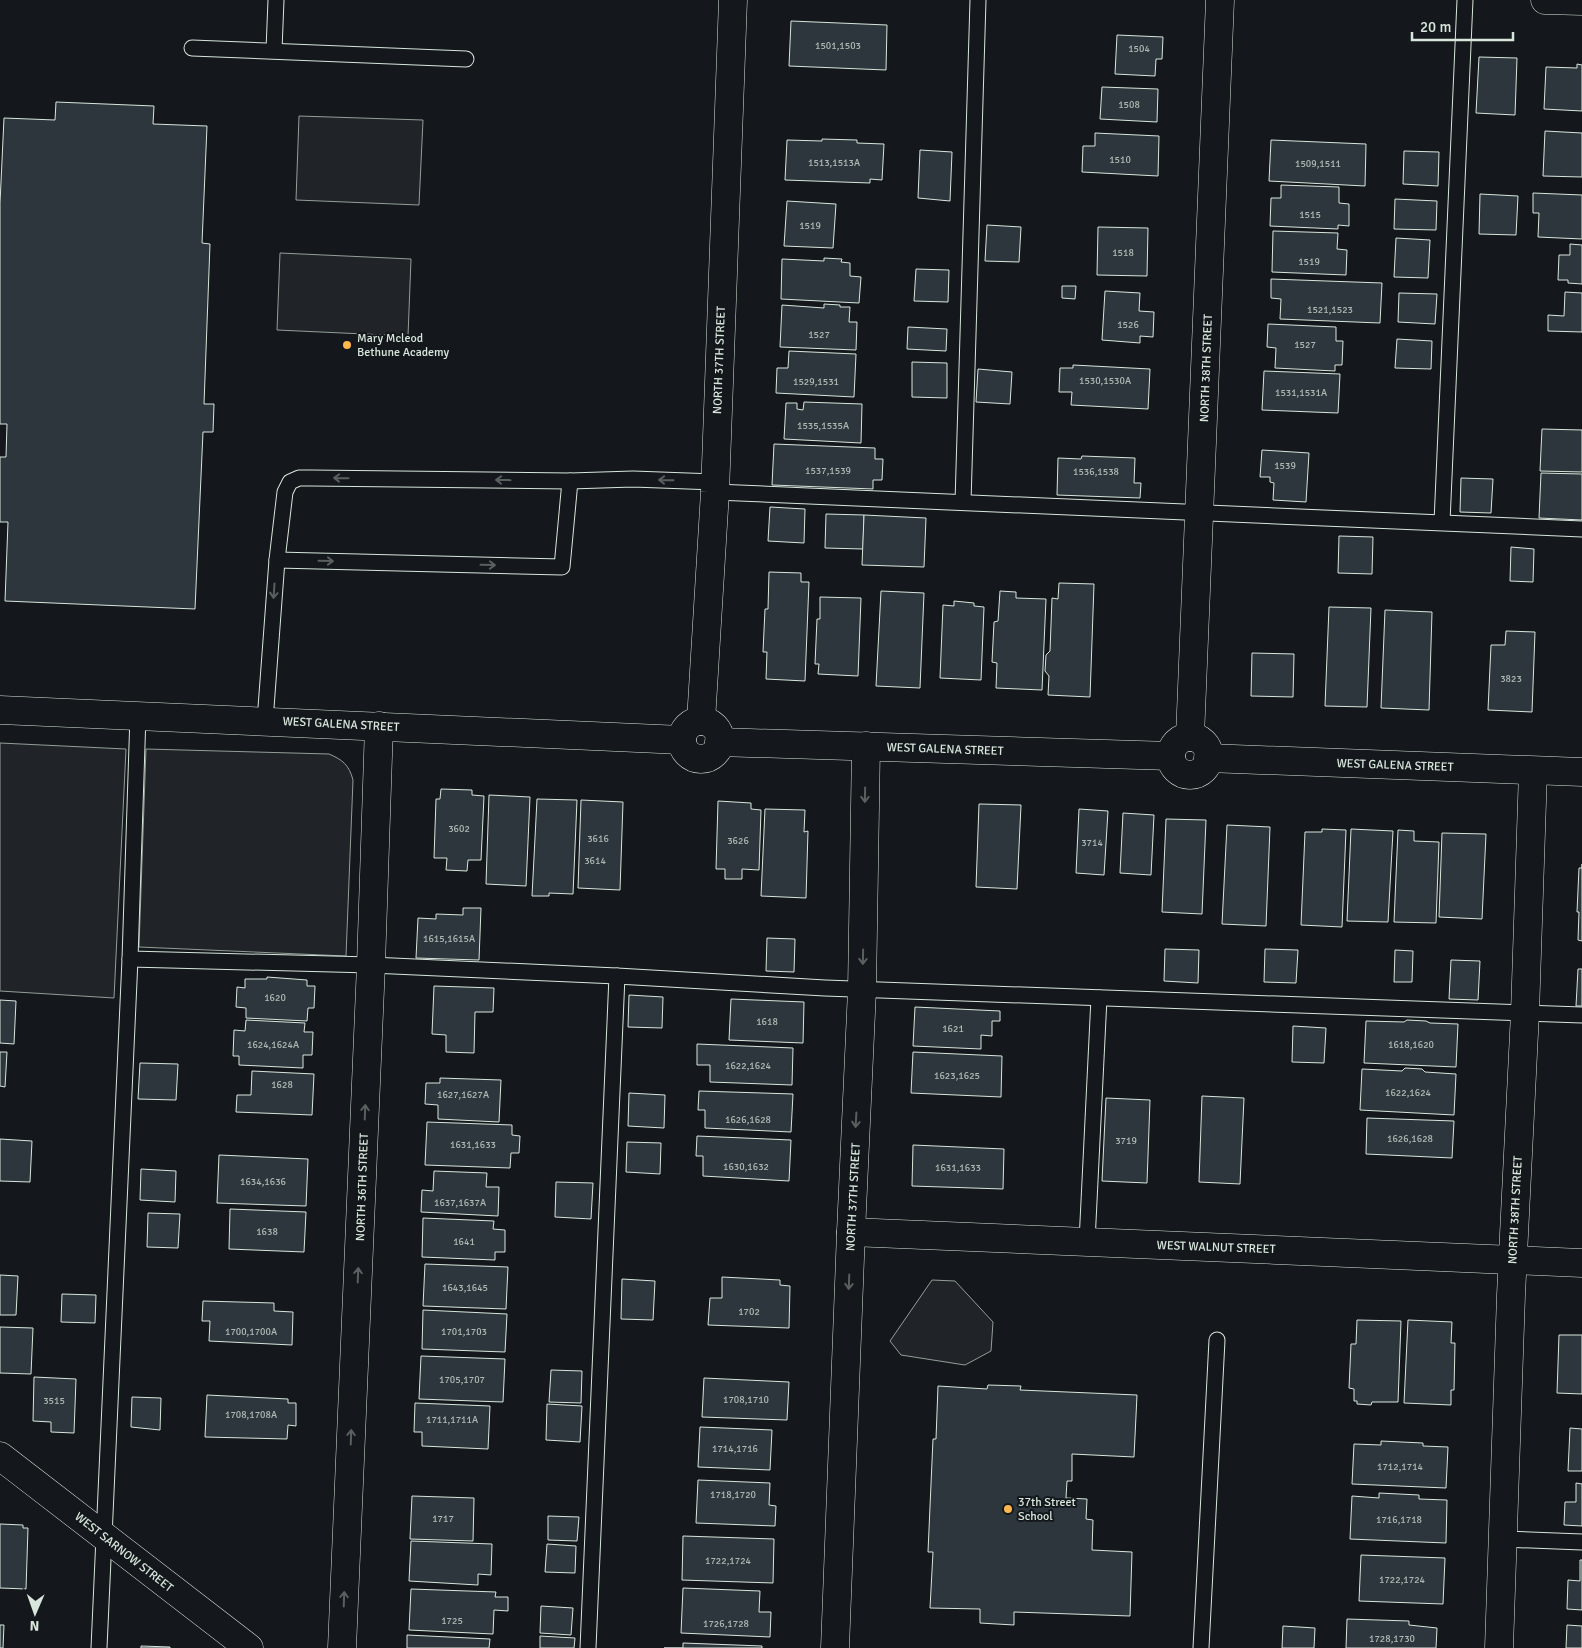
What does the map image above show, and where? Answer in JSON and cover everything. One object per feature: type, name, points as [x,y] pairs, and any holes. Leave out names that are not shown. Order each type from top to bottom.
[{"type":"street","name":"NORTH 37TH STREET","points":[[701,721],[715,487],[733,0]]},
{"type":"street","name":"NORTH 38TH STREET","points":[[1190,737],[1220,0]]},
{"type":"street","points":[[1545,0],[1582,1]]},
{"type":"street","name":"WEST GALENA STREET","points":[[0,710],[682,740]]},
{"type":"street","points":[[701,721],[712,724],[716,728],[719,742],[716,751],[712,755],[701,759],[690,756],[686,752],[682,740],[685,729],[690,724],[701,721]]},
{"type":"street","name":"NORTH 36TH STREET","points":[[342,1648],[371,965],[379,726]]},
{"type":"street","points":[[1190,737],[1201,740],[1205,744],[1208,758],[1206,766],[1201,771],[1190,775],[1179,772],[1175,768],[1171,756],[1174,745],[1179,740],[1190,737]]},
{"type":"street","name":"WEST GALENA STREET","points":[[719,742],[1171,756]]},
{"type":"street","name":"NORTH 37TH STREET","points":[[835,1648],[862,990],[866,746]]},
{"type":"street","name":"WEST GALENA STREET","points":[[1208,758],[1582,772]]},
{"type":"street","name":"NORTH 38TH STREET","points":[[1499,1648],[1533,771]]},
{"type":"street","name":"WEST WALNUT STREET","points":[[851,1232],[1582,1263]]},
{"type":"street","name":"WEST SARNOW STREET","points":[[0,1456],[249,1648]]},
{"type":"lane","points":[[274,50],[276,0]]},
{"type":"lane","points":[[963,502],[978,0]]},
{"type":"lane","points":[[1442,522],[1465,0]]},
{"type":"lane","points":[[192,48],[466,59]]},
{"type":"lane","points":[[266,721],[277,560],[286,492],[290,482],[299,478],[570,481],[633,479],[715,487],[963,502],[1582,529]]},
{"type":"lane","points":[[277,560],[562,567],[570,481]]},
{"type":"lane","points":[[99,1648],[130,959],[138,715]]},
{"type":"lane","points":[[130,959],[371,965],[617,976],[862,990],[1582,1015]]},
{"type":"lane","points":[[588,1648],[617,976]]},
{"type":"lane","points":[[1087,1242],[1099,998]]},
{"type":"lane","points":[[1201,1648],[1217,1340]]},
{"type":"lane","points":[[1503,1539],[1582,1542]]},
{"type":"shaded area","points":[[299,116],[423,120],[419,205],[296,200]]},
{"type":"shaded area","points":[[280,253],[411,259],[408,336],[277,330]]},
{"type":"shaded area","points":[[0,743],[126,749],[114,998],[0,991]]},
{"type":"shaded area","points":[[146,749],[329,754],[345,764],[350,770],[353,780],[346,956],[139,947]]},
{"type":"shaded area","points":[[932,1280],[955,1281],[993,1322],[991,1351],[965,1365],[901,1355],[890,1341]]},
{"type":"building","points":[[791,21],[887,25],[886,70],[789,66]]},
{"type":"building","points":[[1117,35],[1163,37],[1162,59],[1156,59],[1155,76],[1115,74]]},
{"type":"building","points":[[1479,57],[1517,58],[1515,115],[1476,113]]},
{"type":"building","points":[[1577,64],[1582,65],[1582,111],[1544,109],[1546,67],[1577,68]]},
{"type":"building","points":[[1102,87],[1158,89],[1157,122],[1100,119]]},
{"type":"building","points":[[56,102],[154,106],[153,124],[207,126],[202,243],[210,244],[204,404],[214,404],[213,432],[203,432],[195,609],[5,601],[8,522],[0,522],[0,457],[6,457],[7,424],[0,424],[0,203],[4,118],[55,120]]},
{"type":"building","points":[[1545,131],[1582,133],[1582,177],[1543,176]]},
{"type":"building","points":[[1095,133],[1159,136],[1158,176],[1082,172],[1083,146],[1095,146]]},
{"type":"building","points":[[822,139],[857,140],[857,143],[884,144],[882,180],[870,179],[870,183],[785,180],[787,140],[822,141]]},
{"type":"building","points":[[1271,140],[1366,144],[1365,186],[1269,181]]},
{"type":"building","points":[[920,150],[952,152],[950,201],[918,198]]},
{"type":"building","points":[[1404,151],[1439,152],[1438,186],[1403,184]]},
{"type":"building","points":[[1281,185],[1339,187],[1339,203],[1349,204],[1349,226],[1338,225],[1338,229],[1270,226],[1271,198],[1281,198]]},
{"type":"building","points":[[1533,193],[1582,195],[1582,239],[1538,237],[1539,213],[1533,213]]},
{"type":"building","points":[[1480,194],[1518,196],[1516,235],[1479,234]]},
{"type":"building","points":[[1395,199],[1437,201],[1436,230],[1394,229]]},
{"type":"building","points":[[787,201],[836,204],[833,248],[784,246]]},
{"type":"building","points":[[987,225],[1021,227],[1019,262],[985,261]]},
{"type":"building","points":[[1098,227],[1148,228],[1147,276],[1097,275]]},
{"type":"building","points":[[1273,231],[1338,233],[1337,249],[1347,250],[1346,275],[1272,272]]},
{"type":"building","points":[[1396,238],[1430,240],[1428,278],[1394,277]]},
{"type":"building","points":[[1570,244],[1582,245],[1582,284],[1568,283],[1568,280],[1558,280],[1559,255],[1570,255]]},
{"type":"building","points":[[824,258],[842,259],[841,262],[850,263],[850,276],[861,277],[859,303],[781,299],[782,259],[824,261]]},
{"type":"building","points":[[916,269],[949,270],[948,302],[914,301]]},
{"type":"building","points":[[1271,279],[1382,283],[1380,323],[1280,319],[1281,299],[1271,298]]},
{"type":"building","points":[[1062,286],[1076,286],[1075,299],[1062,298]]},
{"type":"building","points":[[1105,291],[1140,293],[1139,311],[1154,312],[1153,337],[1140,336],[1140,343],[1102,340]]},
{"type":"building","points":[[1565,292],[1582,293],[1582,332],[1548,331],[1548,315],[1564,316]]},
{"type":"building","points":[[1399,293],[1437,294],[1435,324],[1398,322]]},
{"type":"building","points":[[824,304],[850,307],[849,322],[857,322],[856,350],[780,347],[782,305],[824,308]]},
{"type":"building","points":[[1268,324],[1336,327],[1336,341],[1343,341],[1342,365],[1335,365],[1335,371],[1275,368],[1276,348],[1267,347]]},
{"type":"building","points":[[908,327],[947,329],[946,351],[907,349]]},
{"type":"building","points":[[1397,339],[1432,341],[1431,369],[1395,368]]},
{"type":"building","points":[[789,351],[856,354],[854,397],[776,393],[777,368],[788,368]]},
{"type":"building","points":[[912,362],[947,363],[947,398],[912,397]]},
{"type":"building","points":[[1073,365],[1150,369],[1148,409],[1071,405],[1072,392],[1059,392],[1060,368],[1073,368]]},
{"type":"building","points":[[978,369],[1012,372],[1010,404],[976,402]]},
{"type":"building","points":[[1264,371],[1340,374],[1338,413],[1262,410]]},
{"type":"building","points":[[804,402],[862,404],[861,443],[784,439],[786,403],[797,403],[797,409],[803,410]]},
{"type":"building","points":[[1542,429],[1582,430],[1582,472],[1540,471]]},
{"type":"building","points":[[774,444],[875,448],[875,459],[883,459],[882,480],[873,480],[873,489],[772,485]]},
{"type":"building","points":[[1262,450],[1309,453],[1306,502],[1273,500],[1274,483],[1270,482],[1270,477],[1260,477]]},
{"type":"building","points":[[1082,456],[1135,458],[1134,483],[1141,483],[1140,498],[1057,495],[1058,458],[1081,459]]},
{"type":"building","points":[[1541,473],[1582,474],[1582,520],[1539,518]]},
{"type":"building","points":[[1461,478],[1493,479],[1491,513],[1460,512]]},
{"type":"building","points":[[770,507],[805,509],[804,543],[768,541]]},
{"type":"building","points":[[826,514],[864,515],[863,549],[825,548]]},
{"type":"building","points":[[864,515],[926,518],[924,567],[862,565]]},
{"type":"building","points":[[1339,536],[1373,537],[1372,574],[1338,573]]},
{"type":"building","points":[[1511,547],[1534,549],[1533,582],[1510,581]]},
{"type":"building","points":[[769,572],[801,573],[801,582],[809,582],[805,681],[766,679],[767,652],[763,652],[765,609],[768,609]]},
{"type":"building","points":[[1059,583],[1094,584],[1090,697],[1048,695],[1049,676],[1045,671],[1046,655],[1050,651],[1052,598],[1058,599]]},
{"type":"building","points":[[881,591],[924,593],[920,688],[876,686]]},
{"type":"building","points":[[1000,591],[1016,592],[1016,598],[1046,599],[1042,690],[996,688],[997,663],[992,662],[994,622],[998,621]]},
{"type":"building","points":[[820,597],[861,598],[858,676],[818,674],[819,664],[815,664],[817,619],[820,619]]},
{"type":"building","points":[[954,601],[974,603],[974,606],[984,607],[981,680],[940,678],[943,605],[954,606]]},
{"type":"building","points":[[1329,607],[1371,608],[1367,707],[1325,706]]},
{"type":"building","points":[[1385,610],[1432,612],[1429,710],[1381,708]]},
{"type":"building","points":[[1506,631],[1535,632],[1532,712],[1488,710],[1491,645],[1505,645]]},
{"type":"building","points":[[1252,653],[1294,654],[1293,697],[1251,696]]},
{"type":"building","points":[[441,789],[472,790],[472,795],[484,796],[481,860],[468,860],[467,871],[446,870],[447,858],[434,858],[436,799],[440,799]]},
{"type":"building","points":[[489,795],[530,797],[526,886],[486,884]]},
{"type":"building","points":[[537,799],[577,800],[573,894],[549,893],[549,896],[532,896]]},
{"type":"building","points":[[581,800],[623,802],[620,890],[578,888]]},
{"type":"building","points":[[718,801],[751,803],[751,809],[761,810],[759,870],[742,869],[742,879],[725,879],[725,869],[716,869]]},
{"type":"building","points":[[979,804],[1021,805],[1017,889],[976,887]]},
{"type":"building","points":[[765,809],[805,810],[804,832],[808,831],[806,898],[761,896]]},
{"type":"building","points":[[1079,809],[1108,811],[1104,875],[1076,873]]},
{"type":"building","points":[[1123,813],[1154,815],[1151,875],[1120,873]]},
{"type":"building","points":[[1166,819],[1206,820],[1202,914],[1162,912]]},
{"type":"building","points":[[1227,825],[1270,827],[1266,926],[1222,924]]},
{"type":"building","points":[[1322,829],[1346,830],[1342,927],[1301,925],[1305,832],[1322,832]]},
{"type":"building","points":[[1351,829],[1393,831],[1388,922],[1347,921]]},
{"type":"building","points":[[1398,830],[1414,831],[1414,841],[1439,842],[1436,923],[1394,922]]},
{"type":"building","points":[[1442,833],[1486,834],[1482,919],[1439,917]]},
{"type":"building","points":[[1579,868],[1582,868],[1582,941],[1578,940],[1579,912],[1577,912]]},
{"type":"building","points":[[463,908],[481,908],[479,960],[416,958],[418,918],[436,919],[436,914],[463,915]]},
{"type":"building","points":[[767,938],[795,939],[794,972],[766,971]]},
{"type":"building","points":[[1165,949],[1199,950],[1198,983],[1164,981]]},
{"type":"building","points":[[1265,949],[1298,950],[1296,983],[1264,982]]},
{"type":"building","points":[[1395,950],[1413,951],[1412,982],[1394,982]]},
{"type":"building","points":[[1451,960],[1480,961],[1478,1000],[1449,999]]},
{"type":"building","points":[[1578,969],[1582,969],[1582,1006],[1576,1006]]},
{"type":"building","points":[[267,977],[307,980],[307,986],[315,986],[314,1008],[308,1008],[307,1021],[246,1018],[246,1008],[236,1007],[237,987],[245,988],[245,979],[267,979]]},
{"type":"building","points":[[434,986],[494,988],[493,1012],[475,1012],[474,1053],[446,1052],[446,1035],[432,1034]]},
{"type":"building","points":[[629,995],[663,997],[662,1028],[628,1027]]},
{"type":"building","points":[[731,999],[804,1002],[803,1043],[729,1040]]},
{"type":"building","points":[[0,1000],[16,1001],[14,1044],[0,1043]]},
{"type":"building","points":[[915,1007],[1000,1011],[1000,1021],[992,1021],[992,1036],[981,1035],[981,1049],[913,1046]]},
{"type":"building","points":[[246,1020],[305,1023],[304,1032],[313,1032],[312,1055],[303,1055],[303,1068],[239,1065],[239,1056],[233,1056],[234,1030],[245,1031]]},
{"type":"building","points":[[1407,1020],[1458,1024],[1456,1067],[1364,1063],[1366,1021],[1404,1022]]},
{"type":"building","points":[[1293,1026],[1326,1028],[1324,1063],[1292,1062]]},
{"type":"building","points":[[697,1044],[793,1048],[792,1085],[710,1082],[710,1065],[697,1065]]},
{"type":"building","points":[[0,1052],[7,1052],[5,1087],[0,1086]]},
{"type":"building","points":[[913,1052],[1002,1056],[1001,1097],[911,1093]]},
{"type":"building","points":[[140,1063],[178,1064],[176,1100],[138,1099]]},
{"type":"building","points":[[1405,1068],[1422,1069],[1425,1072],[1456,1074],[1454,1115],[1360,1110],[1362,1069],[1402,1071]]},
{"type":"building","points":[[252,1071],[314,1074],[312,1115],[236,1112],[237,1095],[251,1095]]},
{"type":"building","points":[[440,1078],[501,1080],[499,1122],[438,1119],[438,1105],[425,1104],[426,1083],[440,1083]]},
{"type":"building","points":[[699,1091],[793,1094],[791,1132],[705,1128],[705,1110],[698,1110]]},
{"type":"building","points":[[629,1093],[665,1095],[664,1128],[628,1126]]},
{"type":"building","points":[[1202,1096],[1244,1098],[1240,1184],[1199,1182]]},
{"type":"building","points":[[1106,1098],[1150,1100],[1147,1183],[1102,1181]]},
{"type":"building","points":[[1367,1118],[1454,1121],[1452,1158],[1366,1154]]},
{"type":"building","points":[[427,1122],[512,1125],[512,1135],[520,1136],[519,1153],[511,1153],[510,1168],[425,1165]]},
{"type":"building","points":[[697,1136],[791,1140],[789,1181],[703,1176],[703,1156],[696,1156]]},
{"type":"building","points":[[0,1139],[32,1141],[30,1182],[0,1181]]},
{"type":"building","points":[[627,1142],[661,1143],[660,1174],[626,1172]]},
{"type":"building","points":[[913,1145],[1004,1149],[1003,1189],[912,1186]]},
{"type":"building","points":[[219,1155],[308,1159],[306,1206],[217,1203]]},
{"type":"building","points":[[141,1169],[176,1171],[175,1202],[140,1200]]},
{"type":"building","points":[[434,1171],[487,1173],[486,1187],[499,1187],[498,1216],[421,1212],[422,1190],[433,1191]]},
{"type":"building","points":[[556,1182],[593,1183],[591,1219],[555,1217]]},
{"type":"building","points":[[230,1209],[306,1212],[304,1252],[229,1249]]},
{"type":"building","points":[[148,1213],[180,1214],[178,1248],[147,1247]]},
{"type":"building","points":[[423,1218],[494,1221],[493,1229],[505,1230],[505,1252],[495,1252],[495,1260],[422,1257]]},
{"type":"building","points":[[425,1264],[508,1267],[506,1309],[423,1306]]},
{"type":"building","points":[[0,1275],[18,1276],[16,1315],[0,1315]]},
{"type":"building","points":[[722,1277],[780,1280],[780,1285],[790,1286],[789,1328],[708,1325],[710,1298],[722,1298]]},
{"type":"building","points":[[622,1279],[655,1281],[653,1320],[621,1319]]},
{"type":"building","points":[[62,1294],[96,1295],[95,1323],[61,1322]]},
{"type":"building","points":[[203,1301],[274,1303],[274,1311],[293,1312],[292,1345],[209,1341],[210,1321],[202,1321]]},
{"type":"building","points":[[423,1310],[507,1314],[505,1352],[422,1349]]},
{"type":"building","points":[[1357,1320],[1401,1321],[1398,1402],[1372,1402],[1371,1405],[1357,1404],[1357,1401],[1354,1401],[1354,1389],[1349,1388],[1351,1344],[1356,1344]]},
{"type":"building","points":[[1408,1320],[1452,1322],[1451,1343],[1455,1343],[1454,1390],[1451,1390],[1451,1405],[1404,1403]]},
{"type":"building","points":[[0,1327],[33,1328],[31,1374],[0,1373]]},
{"type":"building","points":[[1559,1335],[1582,1335],[1582,1394],[1557,1393]]},
{"type":"building","points":[[421,1356],[505,1359],[503,1402],[419,1399]]},
{"type":"building","points":[[551,1370],[582,1371],[581,1403],[549,1402]]},
{"type":"building","points":[[34,1377],[76,1379],[74,1433],[51,1432],[51,1422],[33,1421]]},
{"type":"building","points":[[704,1378],[789,1382],[787,1420],[702,1417]]},
{"type":"building","name":"37th Street School","points":[[988,1385],[1021,1386],[1020,1390],[1137,1395],[1134,1457],[1072,1454],[1072,1481],[1067,1481],[1066,1498],[1087,1499],[1086,1519],[1093,1520],[1092,1550],[1132,1552],[1130,1616],[1014,1612],[1014,1625],[980,1623],[980,1609],[930,1608],[933,1552],[928,1552],[933,1439],[936,1439],[938,1386],[987,1389]]},
{"type":"building","points":[[207,1395],[288,1399],[288,1403],[296,1403],[296,1426],[288,1425],[287,1439],[205,1437]]},
{"type":"building","points":[[132,1397],[161,1398],[160,1430],[131,1427]]},
{"type":"building","points":[[415,1403],[490,1406],[488,1449],[422,1446],[422,1432],[414,1432]]},
{"type":"building","points":[[547,1404],[582,1406],[580,1442],[546,1440]]},
{"type":"building","points":[[700,1427],[772,1430],[770,1470],[698,1467]]},
{"type":"building","points":[[1570,1428],[1582,1429],[1582,1471],[1568,1471]]},
{"type":"building","points":[[1381,1441],[1423,1443],[1423,1446],[1448,1447],[1446,1488],[1352,1484],[1354,1444],[1381,1445]]},
{"type":"building","points":[[698,1480],[770,1483],[769,1505],[776,1506],[775,1526],[696,1523]]},
{"type":"building","points":[[1576,1483],[1582,1484],[1582,1526],[1564,1525],[1565,1502],[1576,1502]]},
{"type":"building","points":[[1379,1493],[1419,1495],[1419,1499],[1447,1500],[1446,1543],[1350,1539],[1352,1496],[1379,1498]]},
{"type":"building","points":[[412,1496],[474,1498],[473,1541],[410,1539]]},
{"type":"building","points":[[548,1516],[579,1517],[577,1541],[548,1540]]},
{"type":"building","points":[[0,1524],[23,1525],[23,1528],[28,1528],[26,1589],[0,1588]]},
{"type":"building","points":[[683,1536],[774,1539],[773,1583],[682,1580]]},
{"type":"building","points":[[411,1541],[492,1544],[491,1575],[478,1574],[478,1585],[409,1581]]},
{"type":"building","points":[[547,1544],[576,1546],[575,1573],[545,1572]]},
{"type":"building","points":[[1361,1555],[1445,1558],[1443,1604],[1359,1601]]},
{"type":"building","points":[[1580,1560],[1582,1560],[1582,1610],[1567,1609],[1568,1580],[1580,1581]]},
{"type":"building","points":[[683,1588],[760,1591],[759,1612],[771,1612],[770,1637],[681,1633]]},
{"type":"building","points":[[411,1589],[496,1592],[495,1597],[508,1597],[508,1611],[494,1610],[493,1634],[409,1630]]},
{"type":"building","points":[[541,1606],[573,1608],[571,1635],[540,1633]]},
{"type":"building","points":[[1347,1619],[1409,1621],[1409,1625],[1437,1628],[1436,1648],[1346,1648]]},
{"type":"building","points":[[0,1625],[4,1625],[3,1648],[0,1648]]},
{"type":"building","points":[[1567,1625],[1582,1626],[1582,1648],[1566,1648]]},
{"type":"building","points":[[1283,1626],[1315,1628],[1314,1648],[1282,1648]]},
{"type":"building","points":[[407,1635],[490,1639],[489,1648],[407,1648]]},
{"type":"building","points":[[540,1636],[575,1638],[574,1648],[540,1648]]},
{"type":"building","points":[[683,1643],[762,1646],[762,1648],[683,1648]]},
{"type":"building","points":[[141,1646],[170,1647],[170,1648],[141,1648]]},
{"type":"place","name":"Mary Mcleod Bethune Academy","points":[[347,345]]},
{"type":"place","name":"37th Street School","points":[[1008,1509]]}]
